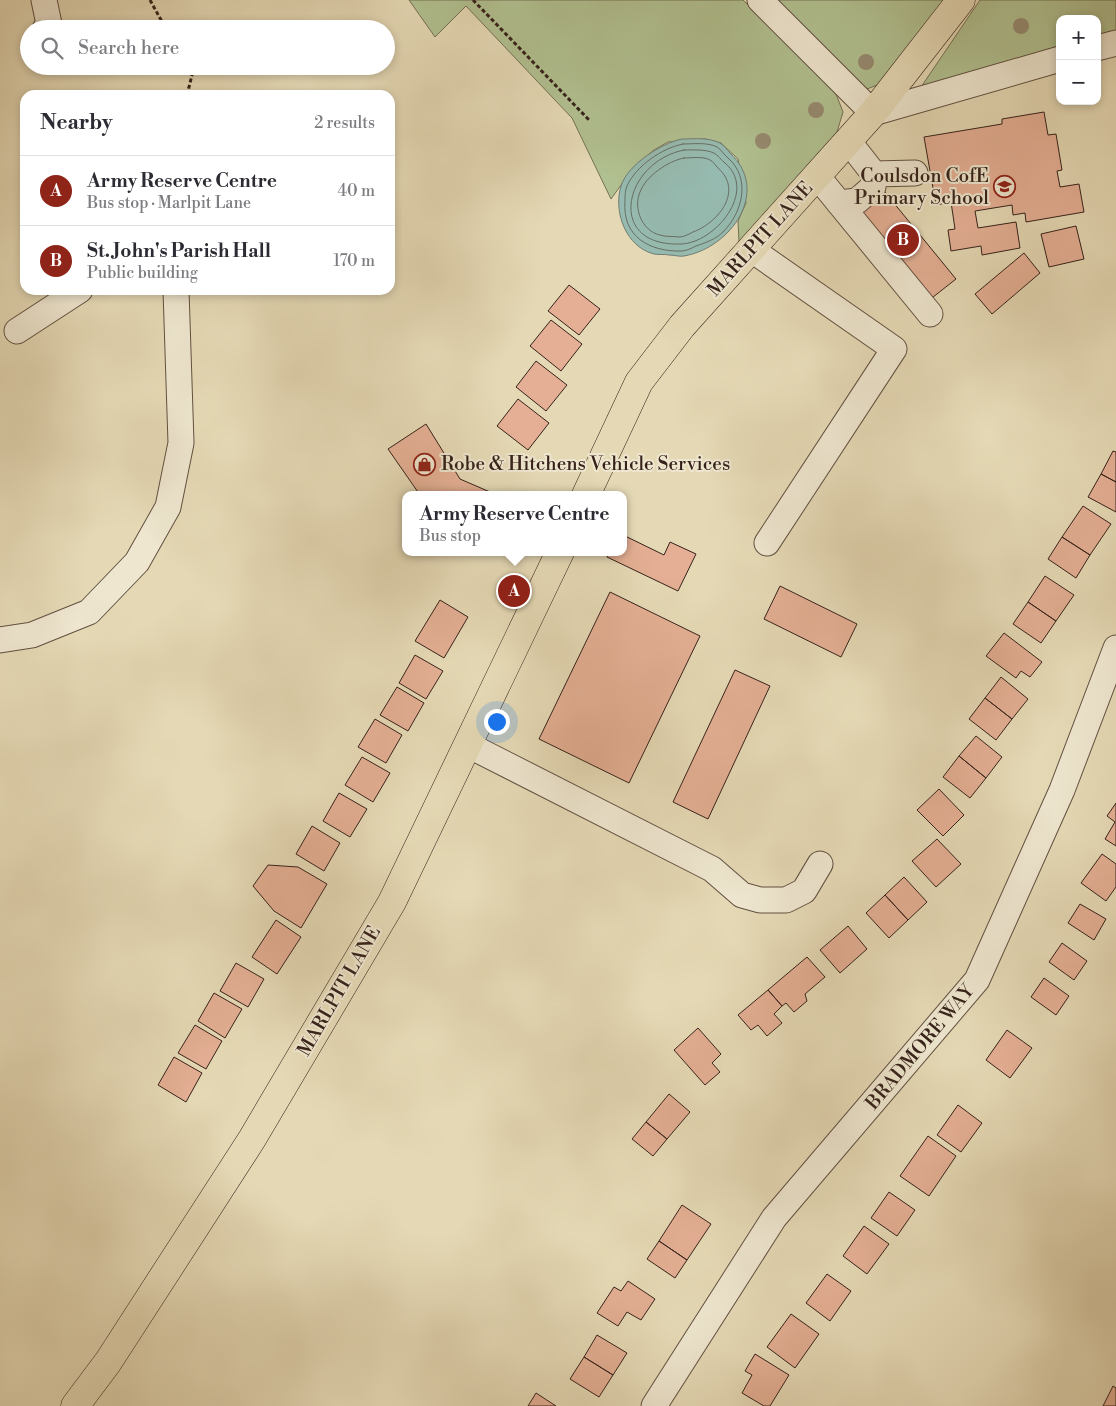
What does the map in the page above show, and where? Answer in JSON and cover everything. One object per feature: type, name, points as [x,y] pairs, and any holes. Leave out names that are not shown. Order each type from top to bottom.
[{"type":"main road","name":"MARLPIT LANE","points":[[588,491],[639,382],[682,326],[873,114],[961,0]]},
{"type":"main road","name":"MARLPIT LANE","points":[[75,1406],[108,1362],[252,1139],[392,902],[558,556]]},
{"type":"street","points":[[44,0],[48,20]]},
{"type":"street","points":[[760,0],[873,114],[1057,60]]},
{"type":"street","points":[[1101,47],[1116,43]]},
{"type":"street","points":[[839,203],[857,201],[873,187],[874,174],[849,142]]},
{"type":"street","points":[[874,174],[915,172]]},
{"type":"street","points":[[817,176],[930,314]]},
{"type":"street","points":[[752,250],[894,349],[767,543]]},
{"type":"street","points":[[17,331],[72,295]]},
{"type":"street","points":[[0,640],[32,635],[89,612],[136,562],[168,507],[181,443],[176,295]]},
{"type":"street","name":"BRADMORE WAY","points":[[654,1406],[774,1218],[977,980],[1062,790],[1116,648]]},
{"type":"street","points":[[468,745],[712,869],[742,894],[760,900],[786,900],[804,891],[820,864]]},
{"type":"path","points":[[150,0],[161,20]]},
{"type":"path","points":[[473,0],[590,121]]},
{"type":"path","points":[[188,90],[192,75]]},
{"type":"green space","points":[[409,0],[743,0],[834,89],[843,112],[834,142],[739,242],[738,221],[746,203],[738,159],[721,143],[705,139],[668,142],[654,150],[634,167],[611,199],[572,118],[466,6],[435,37]]},
{"type":"green space","points":[[771,0],[947,0],[885,82],[867,89]]},
{"type":"green space","points":[[980,0],[1116,0],[1116,32],[1101,37],[1101,15],[1056,15],[1056,49],[921,87]]},
{"type":"water","points":[[682,139],[706,139],[723,145],[742,168],[747,184],[746,200],[740,216],[730,230],[717,242],[701,251],[684,256],[654,254],[636,244],[624,227],[619,207],[621,186],[631,170],[647,156],[665,145]]},
{"type":"building","points":[[1044,112],[1048,135],[1056,134],[1062,170],[1057,171],[1060,187],[1079,184],[1084,212],[1026,222],[1025,213],[1013,215],[1012,205],[975,211],[978,228],[1016,222],[1020,248],[982,255],[981,246],[951,251],[948,230],[955,229],[951,202],[936,205],[924,137],[1002,124],[1002,119]]},
{"type":"building","points":[[884,191],[956,279],[928,301],[857,214]]},
{"type":"building","points":[[1076,226],[1084,259],[1049,267],[1041,234]]},
{"type":"building","points":[[1024,253],[1040,273],[992,314],[975,294]]},
{"type":"building","points":[[569,285],[600,309],[579,335],[548,311]]},
{"type":"building","points":[[551,320],[582,344],[561,371],[530,346]]},
{"type":"building","points":[[536,361],[567,385],[546,411],[516,387]]},
{"type":"building","points":[[518,399],[549,423],[528,450],[497,426]]},
{"type":"building","name":"Robe & Hitchens Vehicle Services","points":[[426,424],[460,479],[488,491],[417,491],[388,449]]},
{"type":"building","points":[[1113,451],[1116,452],[1116,482],[1101,474]]},
{"type":"building","points":[[1101,474],[1116,482],[1116,512],[1088,497]]},
{"type":"building","points":[[1083,506],[1111,524],[1090,555],[1062,537]]},
{"type":"building","points":[[627,537],[664,555],[670,542],[696,554],[678,591],[607,557],[627,556]]},
{"type":"building","points":[[1062,537],[1090,555],[1076,578],[1048,559]]},
{"type":"building","points":[[1045,576],[1074,595],[1056,621],[1028,602]]},
{"type":"building","points":[[780,586],[857,624],[841,657],[764,619]]},
{"type":"building","points":[[610,592],[700,636],[629,783],[539,739]]},
{"type":"building","points":[[440,600],[468,617],[444,658],[415,641]]},
{"type":"building","points":[[1028,602],[1056,621],[1041,643],[1013,624]]},
{"type":"building","points":[[1004,633],[1042,662],[1030,677],[1021,671],[1016,678],[986,656]]},
{"type":"building","points":[[415,655],[443,671],[426,699],[399,683]]},
{"type":"building","points":[[735,670],[770,686],[708,819],[673,802]]},
{"type":"building","points":[[1001,677],[1028,699],[1012,719],[985,698]]},
{"type":"building","points":[[397,687],[424,703],[408,731],[380,715]]},
{"type":"building","points":[[985,698],[1012,719],[996,740],[969,719]]},
{"type":"building","points":[[375,719],[402,735],[386,763],[358,747]]},
{"type":"building","points":[[976,736],[1002,757],[986,778],[959,756]]},
{"type":"building","points":[[959,756],[986,778],[970,798],[943,777]]},
{"type":"building","points":[[362,757],[390,773],[373,802],[345,785]]},
{"type":"building","points":[[939,789],[964,815],[943,836],[917,810]]},
{"type":"building","points":[[339,793],[367,809],[350,837],[323,821]]},
{"type":"building","points":[[1116,803],[1116,846],[1105,839],[1115,822],[1107,816]]},
{"type":"building","points":[[312,826],[340,843],[324,871],[296,854]]},
{"type":"building","points":[[937,839],[961,864],[936,887],[912,861]]},
{"type":"building","points":[[1102,854],[1116,864],[1116,887],[1106,901],[1081,883]]},
{"type":"building","points":[[268,865],[298,867],[327,884],[301,928],[274,911],[253,886]]},
{"type":"building","points":[[904,877],[927,902],[908,920],[885,895]]},
{"type":"building","points":[[885,895],[908,920],[889,938],[866,913]]},
{"type":"building","points":[[1080,904],[1106,919],[1094,940],[1068,923]]},
{"type":"building","points":[[276,920],[301,937],[277,974],[252,957]]},
{"type":"building","points":[[848,926],[867,949],[840,973],[820,950]]},
{"type":"building","points":[[1062,943],[1087,961],[1074,980],[1049,962]]},
{"type":"building","points":[[807,957],[825,977],[805,994],[807,1001],[794,1012],[786,1003],[782,1006],[768,990]]},
{"type":"building","points":[[236,963],[264,979],[248,1007],[220,991]]},
{"type":"building","points":[[1044,978],[1069,996],[1056,1015],[1031,997]]},
{"type":"building","points":[[768,990],[782,1006],[774,1014],[782,1023],[767,1036],[758,1025],[751,1030],[738,1015]]},
{"type":"building","points":[[214,993],[242,1009],[225,1038],[198,1021]]},
{"type":"building","points":[[195,1025],[222,1041],[206,1069],[178,1053]]},
{"type":"building","points":[[698,1028],[721,1054],[712,1063],[720,1072],[705,1085],[674,1050]]},
{"type":"building","points":[[1007,1030],[1032,1048],[1010,1078],[986,1060]]},
{"type":"building","points":[[174,1057],[202,1073],[186,1102],[158,1085]]},
{"type":"building","points":[[669,1094],[690,1112],[667,1139],[646,1122]]},
{"type":"building","points":[[958,1105],[982,1123],[961,1152],[937,1135]]},
{"type":"building","points":[[646,1122],[667,1139],[653,1156],[632,1139]]},
{"type":"building","points":[[928,1136],[956,1156],[929,1196],[900,1176]]},
{"type":"building","points":[[889,1192],[915,1210],[897,1236],[871,1218]]},
{"type":"building","points":[[682,1205],[711,1224],[687,1260],[659,1241]]},
{"type":"building","points":[[864,1226],[889,1244],[867,1274],[843,1256]]},
{"type":"building","points":[[659,1241],[687,1260],[675,1278],[647,1259]]},
{"type":"building","points":[[827,1274],[851,1291],[830,1321],[806,1303]]},
{"type":"building","points":[[628,1281],[655,1299],[641,1320],[627,1312],[618,1326],[597,1313],[614,1287],[621,1291]]},
{"type":"building","points":[[791,1314],[819,1334],[795,1368],[767,1347]]},
{"type":"building","points":[[597,1335],[627,1353],[613,1375],[584,1357]]},
{"type":"building","points":[[755,1354],[789,1375],[770,1406],[764,1406],[742,1393],[752,1375],[745,1371]]},
{"type":"building","points":[[584,1357],[613,1375],[599,1397],[570,1379]]},
{"type":"building","points":[[1113,1386],[1116,1388],[1116,1406],[1103,1406]]},
{"type":"building","points":[[536,1393],[556,1406],[528,1406]]},
{"type":"place","name":"Coulsdon CofE Primary School","points":[[1005,187]]},
{"type":"place","name":"St. John's Parish Hall","points":[[903,240]]},
{"type":"place","name":"Robe & Hitchens Vehicle Services","points":[[425,464]]},
{"type":"place","name":"Army Reserve Centre","points":[[514,591]]}]
